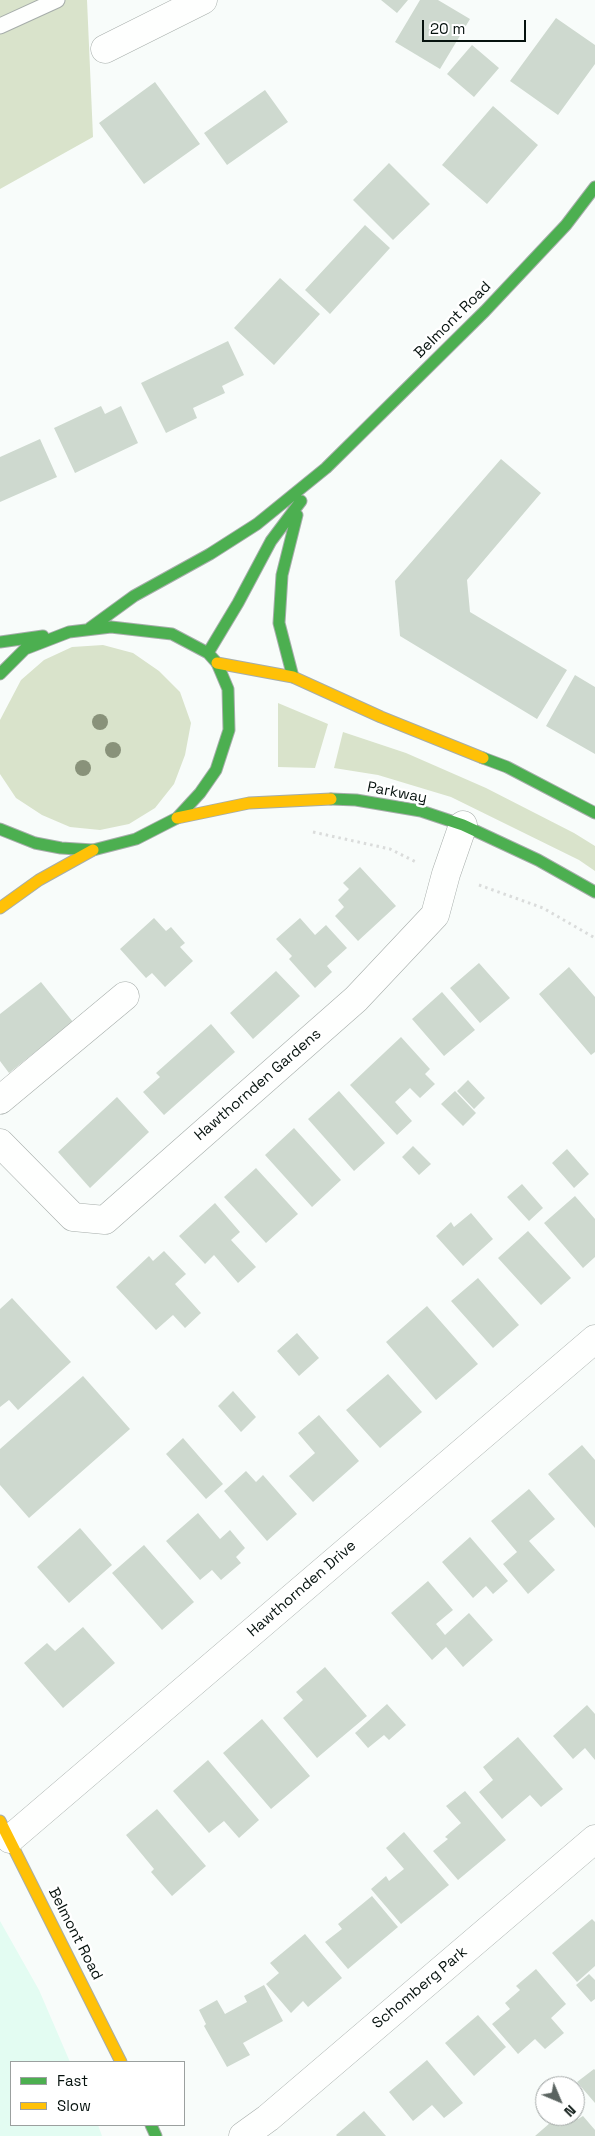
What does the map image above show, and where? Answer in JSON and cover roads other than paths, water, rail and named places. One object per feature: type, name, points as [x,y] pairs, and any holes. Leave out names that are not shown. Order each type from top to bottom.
[{"type":"main road","name":"Belmont Road","points":[[90,628],[134,596],[210,554],[258,524],[326,468],[485,311],[566,225],[595,188]]},
{"type":"main road","name":"Belmont Road","points":[[208,653],[238,603],[271,541],[326,468]]},
{"type":"main road","points":[[293,678],[279,623],[282,575],[300,502]]},
{"type":"main road","points":[[0,642],[90,628],[111,627],[172,634],[208,653],[217,663],[228,689],[229,730],[216,770],[200,793],[177,818],[136,839],[93,850],[39,880],[0,908]]},
{"type":"main road","points":[[0,674],[25,649],[69,632]]},
{"type":"main road","points":[[217,663],[293,678],[381,717],[507,767],[595,813]]},
{"type":"main road","name":"Parkway","points":[[177,818],[249,803],[318,798],[356,800],[421,811],[463,825],[538,860],[595,892]]},
{"type":"main road","points":[[0,829],[35,843],[61,848],[93,850]]},
{"type":"main road","name":"Belmont Road","points":[[5,1830],[121,2061]]},
{"type":"street","points":[[105,49],[203,0]]},
{"type":"street","name":"Hawthornden Gardens","points":[[0,1143],[73,1217],[105,1220],[356,999],[435,915],[446,874],[463,825]]},
{"type":"street","points":[[0,1100],[125,996]]},
{"type":"street","name":"Hawthornden Drive","points":[[5,1830],[595,1339]]},
{"type":"street","name":"Schomberg Park","points":[[243,2136],[268,2118],[595,1839]]},
{"type":"lane","points":[[0,26],[57,0]]}]
